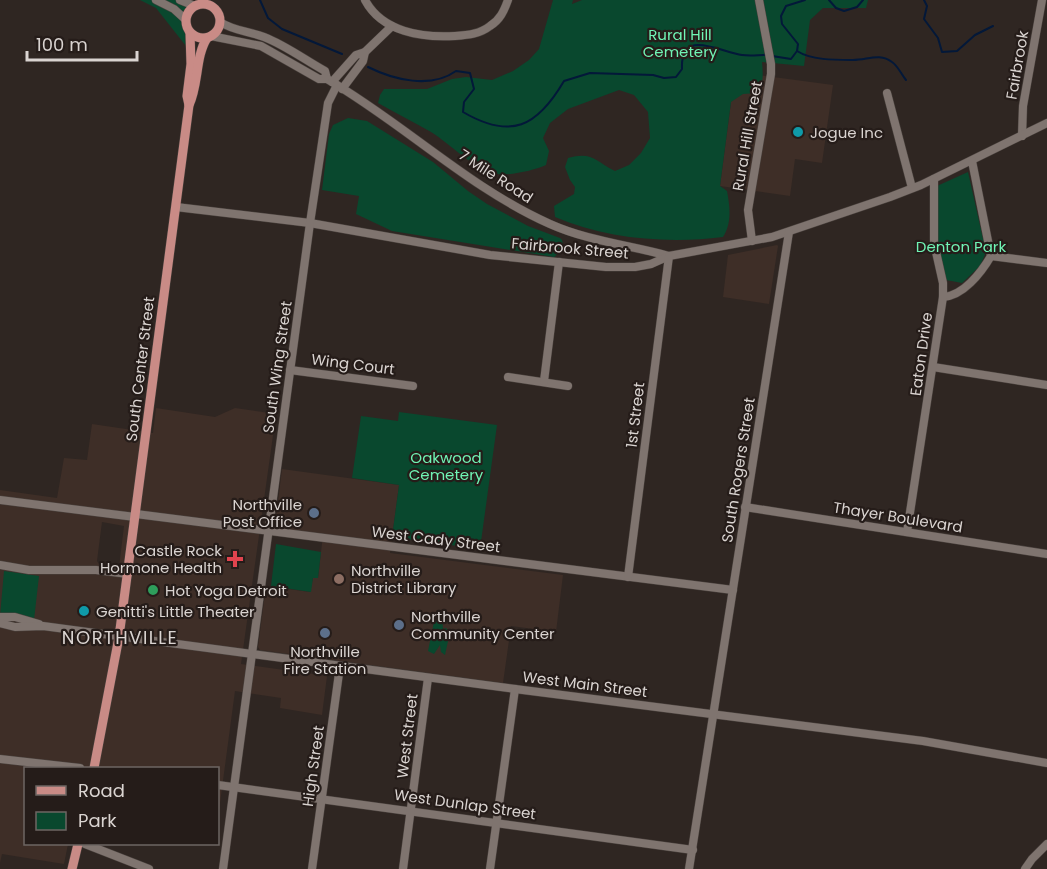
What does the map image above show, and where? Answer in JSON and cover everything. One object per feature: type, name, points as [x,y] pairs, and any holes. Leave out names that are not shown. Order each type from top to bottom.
[{"type":"main road","points":[[197,4],[213,4],[218,13],[220,22],[217,30],[209,37],[198,37],[190,33],[186,20],[188,12],[197,4]]},
{"type":"main road","name":"South Center Street","points":[[94,767],[119,637],[136,516],[189,105],[187,96],[191,64],[190,33]]},
{"type":"main road","name":"South Center Street","points":[[189,105],[194,96],[200,56],[209,37]]},
{"type":"main road","points":[[72,869],[78,845]]},
{"type":"street","points":[[156,0],[174,9],[186,20]]},
{"type":"street","points":[[180,0],[197,4]]},
{"type":"street","points":[[365,0],[376,16],[392,26],[411,33],[427,35],[471,35],[487,29],[498,20],[508,0]]},
{"type":"street","name":"Rural Hill Street","points":[[752,241],[748,210],[771,74],[759,0]]},
{"type":"street","name":"Fairbrook","points":[[1022,136],[1023,106],[1042,0]]},
{"type":"street","name":"7 Mile Road","points":[[220,22],[237,31],[272,40],[325,71],[334,83],[490,190],[537,218],[570,232],[669,256]]},
{"type":"street","points":[[334,83],[356,55],[365,52],[392,26]]},
{"type":"street","name":"7 Mile Road","points":[[209,37],[261,46],[319,79],[334,83]]},
{"type":"street","points":[[334,83],[363,61],[365,52]]},
{"type":"street","name":"South Wing Street","points":[[223,869],[310,223],[328,103],[334,83]]},
{"type":"street","points":[[887,93],[912,188]]},
{"type":"street","name":"Fairbrook Street","points":[[176,207],[310,223],[490,255],[606,267],[635,267],[651,264],[669,256],[789,232],[934,179],[1047,123]]},
{"type":"street","points":[[943,297],[956,295],[986,265],[991,256],[972,161]]},
{"type":"street","name":"Eaton Drive","points":[[907,532],[943,297],[944,283],[934,243],[934,179]]},
{"type":"street","name":"South Rogers Street","points":[[690,869],[789,232]]},
{"type":"street","name":"1st Street","points":[[628,577],[669,256]]},
{"type":"street","points":[[991,256],[1047,263]]},
{"type":"street","points":[[544,381],[559,262]]},
{"type":"street","points":[[933,367],[1047,385]]},
{"type":"street","name":"Wing Court","points":[[290,370],[413,386]]},
{"type":"street","points":[[508,377],[568,386]]},
{"type":"street","name":"West Cady Street","points":[[0,500],[733,591]]},
{"type":"street","name":"Thayer Boulevard","points":[[746,507],[1047,554]]},
{"type":"street","points":[[0,565],[29,570],[96,570],[128,574]]},
{"type":"street","points":[[0,617],[15,617],[43,626]]},
{"type":"street","points":[[0,623],[15,627],[43,626]]},
{"type":"street","name":"West Main Street","points":[[43,626],[951,745],[1047,763]]},
{"type":"street","name":"High Street","points":[[312,869],[340,666]]},
{"type":"street","name":"West Street","points":[[403,869],[428,678]]},
{"type":"street","points":[[490,869],[515,689]]},
{"type":"street","points":[[0,759],[71,767]]},
{"type":"street","name":"West Dunlap Street","points":[[219,786],[411,810],[693,850]]},
{"type":"street","points":[[90,845],[149,869]]},
{"type":"street","points":[[1025,869],[1046,846]]},
{"type":"shaded area","points":[[735,72],[833,85],[822,163],[795,159],[790,196],[720,186]]},
{"type":"shaded area","points":[[777,245],[769,304],[723,297],[728,255]]},
{"type":"shaded area","points":[[156,408],[215,417],[235,408],[276,414],[241,664],[327,676],[322,715],[280,708],[281,698],[235,691],[219,811],[219,767],[24,767],[24,845],[68,845],[64,864],[2,854],[0,863],[0,490],[57,498],[64,458],[87,460],[92,424],[153,433]],"holes":[[[102,522],[124,526],[119,567],[99,564],[97,561]]]},
{"type":"shaded area","points":[[282,469],[399,485],[390,553],[563,575],[556,632],[511,626],[503,683],[260,650],[258,647],[266,586],[310,592],[313,578],[318,578],[323,535],[275,526]]},
{"type":"green space","points":[[140,0],[190,0],[186,46],[156,8]]},
{"type":"green space","name":"Rural Hill Cemetery","points":[[553,0],[573,0],[572,4],[582,0],[868,0],[866,8],[823,8],[810,20],[804,66],[762,62],[762,82],[757,93],[743,94],[731,102],[720,186],[727,191],[730,215],[723,237],[659,240],[616,235],[555,217],[554,206],[574,194],[575,187],[565,167],[568,158],[588,156],[615,171],[629,165],[641,153],[650,138],[648,112],[634,95],[619,90],[568,109],[550,123],[543,138],[549,151],[546,165],[509,174],[497,174],[480,168],[431,132],[378,103],[384,89],[427,89],[452,79],[466,77],[492,80],[513,71],[529,60],[539,49]]},
{"type":"green space","points":[[348,118],[367,121],[433,162],[487,204],[528,226],[560,238],[564,249],[554,257],[392,231],[356,214],[359,196],[322,190],[329,134],[333,125]]},
{"type":"green space","name":"Denton Park","points":[[968,172],[986,252],[980,266],[962,283],[946,280],[937,248],[937,186]]},
{"type":"green space","name":"Oakwood Cemetery","points":[[399,412],[497,425],[480,549],[392,537],[399,485],[352,478],[361,416],[398,421]]},
{"type":"green space","points":[[276,544],[321,552],[318,578],[313,578],[311,592],[271,586]]},
{"type":"green space","points":[[4,571],[39,576],[34,620],[0,616]]},
{"type":"green space","points":[[435,617],[442,618],[443,629],[446,628],[450,632],[445,655],[441,652],[440,645],[434,654],[428,651]]},
{"type":"waterway","points":[[260,0],[268,18],[282,29],[342,54]]},
{"type":"waterway","points":[[772,56],[791,59],[797,51],[798,44],[782,24],[781,16],[786,6],[805,0]]},
{"type":"waterway","points":[[829,0],[836,8],[844,11],[857,7],[863,0]]},
{"type":"waterway","points":[[924,0],[927,6],[924,19],[938,38],[942,52],[957,51],[975,35],[993,26]]},
{"type":"waterway","points":[[368,67],[389,76],[412,81],[435,80],[456,71],[470,73],[474,89],[464,102],[463,112],[480,121],[509,127],[533,118],[544,109],[564,81],[590,73],[676,77],[682,69],[683,56],[687,49],[694,45],[713,47],[742,55],[766,55]]},
{"type":"waterway","points":[[797,51],[830,60],[887,59],[898,68],[906,80]]},
{"type":"place","name":"Jogue Inc","points":[[798,132]]},
{"type":"place","name":"Northville Post Office","points":[[314,513]]},
{"type":"place","name":"Castle Rock Hormone Health","points":[[235,559]]},
{"type":"place","name":"Northville District Library","points":[[339,579]]},
{"type":"place","name":"Hot Yoga Detroit","points":[[153,590]]},
{"type":"place","name":"Genitti's Little Theater","points":[[84,611]]},
{"type":"place","name":"Northville Community Center","points":[[399,625]]},
{"type":"place","name":"Northville Fire Station","points":[[325,633]]},
{"type":"district","name":"NORTHVILLE","points":[[120,637]]}]
